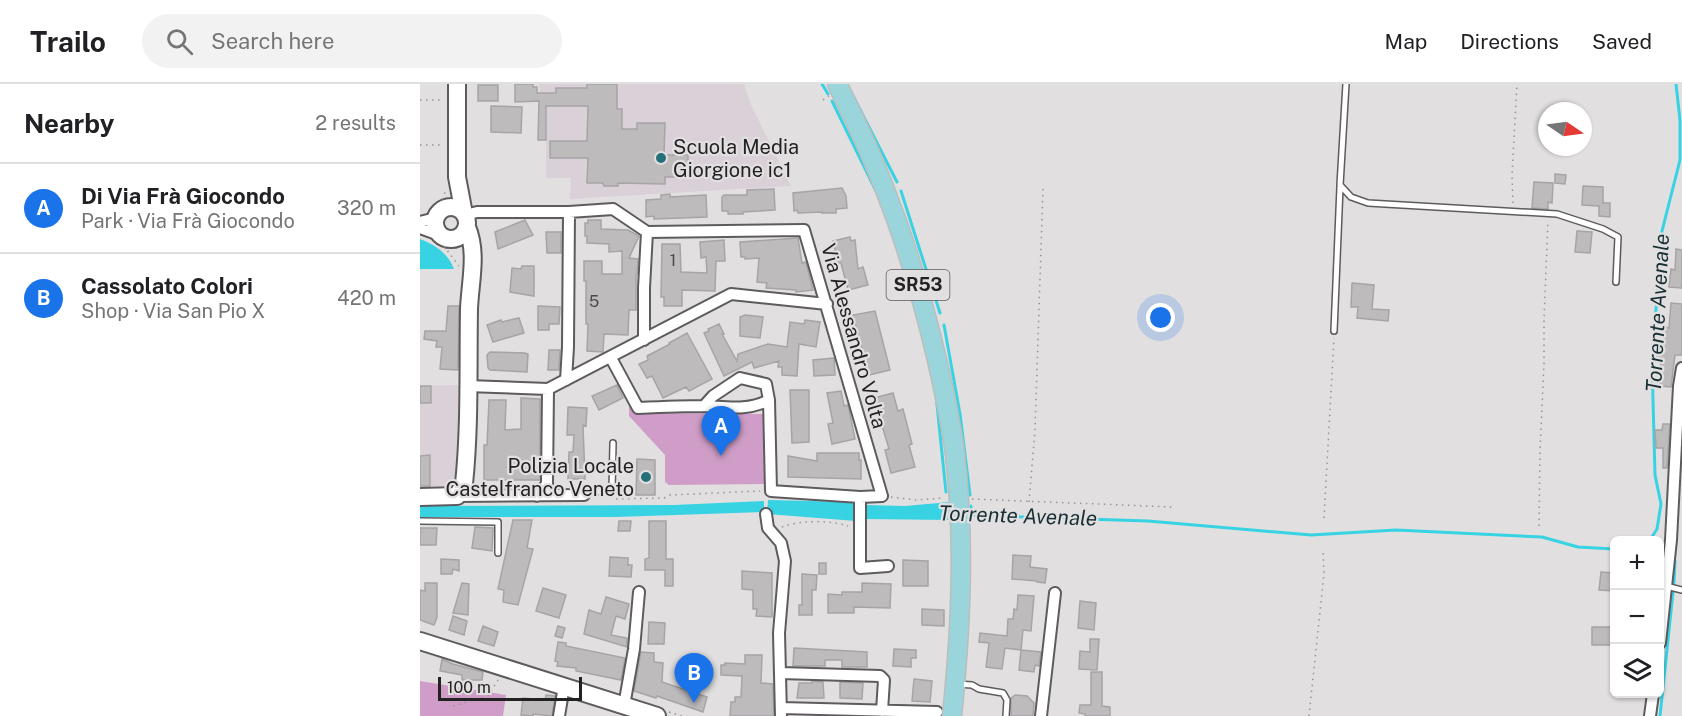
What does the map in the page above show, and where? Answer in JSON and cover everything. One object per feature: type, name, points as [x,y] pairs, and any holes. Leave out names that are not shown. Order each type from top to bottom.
[{"type":"main road","name":"SR53","points":[[837,84],[874,160],[900,227],[926,311],[955,452],[959,500],[964,684],[945,714]]},
{"type":"street","points":[[457,84],[452,180],[433,215],[437,230],[458,251],[470,280]]},
{"type":"street","points":[[452,180],[468,218],[472,243],[464,484],[455,497]]},
{"type":"street","points":[[433,215],[453,207],[468,218],[613,209],[648,232],[644,288],[644,340]]},
{"type":"street","points":[[566,380],[569,212]]},
{"type":"street","points":[[420,228],[445,237],[462,236],[468,218]]},
{"type":"street","name":"Via Alessandro Volta","points":[[648,232],[804,230],[882,496]]},
{"type":"street","points":[[467,386],[548,389],[731,294],[827,304]]},
{"type":"street","points":[[611,358],[638,408],[704,406],[741,408],[757,406],[769,400]]},
{"type":"street","points":[[1664,595],[1676,541],[1679,386],[1682,368]]},
{"type":"street","points":[[704,406],[713,396],[740,378],[766,384],[769,400],[771,491],[860,501],[882,496]]},
{"type":"street","points":[[537,496],[547,484],[548,389]]},
{"type":"street","points":[[420,497],[584,495]]},
{"type":"street","points":[[860,501],[860,568],[888,566]]},
{"type":"street","points":[[766,514],[768,528],[783,547],[785,561],[779,633],[781,712],[882,711],[945,714]]},
{"type":"street","points":[[627,710],[639,592]]},
{"type":"street","points":[[1041,716],[1055,592]]},
{"type":"street","points":[[420,641],[564,686],[627,710],[657,716]]},
{"type":"street","points":[[781,673],[880,676],[884,680],[882,711]]},
{"type":"street","points":[[559,716],[564,686]]},
{"type":"street","points":[[1650,716],[1652,698]]},
{"type":"lane","points":[[1334,331],[1347,84]]},
{"type":"lane","points":[[1340,185],[1351,197],[1368,203],[1557,214],[1603,229],[1618,237],[1616,282]]},
{"type":"lane","points":[[584,495],[589,492],[612,491],[613,443]]},
{"type":"lane","points":[[420,521],[498,522],[498,553]]},
{"type":"lane","points":[[1665,585],[1682,590]]},
{"type":"lane","points":[[964,684],[992,693],[1001,692],[1006,697],[1006,716]]},
{"type":"path","points":[[1514,212],[1512,175],[1517,84]]},
{"type":"path","points":[[420,100],[447,100]]},
{"type":"path","points":[[420,145],[447,146]]},
{"type":"path","points":[[433,215],[452,180]]},
{"type":"path","points":[[1029,502],[1035,430],[1043,189]]},
{"type":"path","points":[[1539,526],[1548,214]]},
{"type":"path","points":[[1324,518],[1334,331]]},
{"type":"path","points":[[609,499],[771,491]]},
{"type":"path","points":[[882,496],[916,500],[1172,507]]},
{"type":"path","points":[[776,536],[782,526],[792,523],[837,523],[853,527],[861,522]]},
{"type":"path","points":[[1309,716],[1324,574],[1323,549]]},
{"type":"path","points":[[453,706],[488,696],[502,674]]},
{"type":"shaded area","name":"Scuola Media Giorgione ic1","points":[[539,84],[744,84],[751,105],[791,186],[570,199],[571,178],[546,178],[546,140]]},
{"type":"shaded area","points":[[460,385],[460,476],[453,486],[420,486],[420,386]]},
{"type":"shaded area","points":[[629,396],[642,413],[764,414],[768,417],[769,484],[669,485],[665,482],[665,455],[629,416]]},
{"type":"shaded area","points":[[420,681],[506,695],[503,716],[420,716]]},
{"type":"water","points":[[420,239],[440,250],[454,269],[420,269]]},
{"type":"water","points":[[768,500],[854,502],[856,521],[767,514]]},
{"type":"water","points":[[764,501],[764,512],[616,517],[420,517],[420,506],[674,505]]},
{"type":"water","points":[[950,502],[950,520],[865,519],[865,505],[905,506]]},
{"type":"building","points":[[515,84],[533,84],[533,87],[537,87],[537,93],[556,93],[556,88],[587,88],[587,84],[617,84],[617,109],[622,109],[622,129],[637,129],[637,123],[665,123],[664,155],[688,155],[688,177],[665,177],[665,184],[618,183],[618,186],[604,186],[603,183],[587,183],[588,158],[550,158],[550,141],[587,141],[588,106],[546,106],[546,140],[538,140],[539,101],[515,102]]},
{"type":"building","points":[[478,85],[498,85],[498,101],[478,101]]},
{"type":"building","points":[[491,106],[522,107],[521,133],[491,132]]},
{"type":"building","points":[[1555,174],[1566,175],[1565,184],[1555,183]]},
{"type":"building","points":[[1534,182],[1553,183],[1552,203],[1548,202],[1548,209],[1532,208]]},
{"type":"building","points":[[1583,186],[1603,187],[1603,203],[1610,203],[1610,217],[1599,216],[1599,206],[1582,205]]},
{"type":"building","points":[[842,188],[846,196],[847,208],[836,209],[836,213],[798,213],[797,210],[794,211],[793,193]]},
{"type":"building","points":[[774,189],[775,210],[743,212],[743,214],[728,214],[728,211],[722,211],[724,195],[747,195],[747,190]]},
{"type":"building","points":[[670,194],[670,197],[706,195],[707,217],[654,219],[654,216],[646,217],[646,200],[661,199],[661,195]]},
{"type":"building","points":[[525,220],[533,235],[498,249],[495,232]]},
{"type":"building","points":[[588,220],[601,220],[601,229],[628,230],[639,236],[629,258],[638,259],[636,310],[629,310],[628,335],[604,334],[603,352],[587,351],[588,324],[586,324],[584,261],[602,261],[602,274],[622,274],[622,251],[609,252],[609,244],[587,243],[585,223],[588,223]]},
{"type":"building","points":[[1577,231],[1592,232],[1590,253],[1575,252]]},
{"type":"building","points":[[546,232],[561,232],[561,253],[547,253]]},
{"type":"building","points":[[850,237],[851,241],[855,240],[858,269],[863,267],[868,285],[848,290],[833,241]]},
{"type":"building","points":[[798,238],[802,263],[806,262],[813,290],[796,292],[796,290],[766,288],[767,283],[757,282],[759,258],[741,257],[740,242]]},
{"type":"building","points":[[724,240],[725,261],[716,261],[715,291],[682,290],[682,306],[664,306],[664,297],[661,297],[662,244],[680,244],[681,272],[707,273],[706,257],[701,258],[700,242]]},
{"type":"building","points":[[1676,249],[1682,250],[1682,288],[1669,287],[1671,269],[1675,270]]},
{"type":"building","points":[[522,266],[534,266],[534,296],[510,292],[512,268],[521,269]]},
{"type":"building","points":[[1352,283],[1374,285],[1372,309],[1389,310],[1388,321],[1357,318],[1358,307],[1351,307]]},
{"type":"building","points":[[1671,303],[1682,304],[1682,355],[1675,355],[1671,387],[1660,386],[1661,358],[1653,358],[1655,339],[1664,340],[1665,327],[1669,328]]},
{"type":"building","points":[[448,306],[459,306],[458,370],[440,369],[442,347],[436,347],[437,341],[424,339],[425,331],[446,331]]},
{"type":"building","points":[[538,306],[560,307],[559,324],[549,324],[549,330],[538,330]]},
{"type":"building","points":[[875,311],[890,370],[869,375],[853,315]]},
{"type":"building","points":[[745,315],[763,317],[760,338],[740,336],[740,317]]},
{"type":"building","points":[[519,318],[524,333],[493,342],[487,325],[501,320],[502,322]]},
{"type":"building","points":[[805,320],[820,322],[816,347],[799,344],[797,376],[782,375],[782,367],[778,367],[779,361],[754,368],[752,362],[724,376],[704,333],[719,324],[737,361],[738,354],[768,344],[787,347],[790,322],[804,324]]},
{"type":"building","points":[[687,333],[712,379],[689,391],[686,387],[663,398],[652,376],[647,378],[639,364],[648,360],[647,356]]},
{"type":"building","points":[[549,350],[560,350],[559,370],[548,370]]},
{"type":"building","points":[[490,352],[528,354],[527,372],[490,370],[487,355]]},
{"type":"building","points":[[834,358],[835,375],[814,376],[813,360]]},
{"type":"building","points":[[617,385],[623,398],[599,410],[592,396]]},
{"type":"building","points":[[420,386],[431,386],[431,403],[420,403]]},
{"type":"building","points":[[790,390],[809,390],[809,442],[792,443]]},
{"type":"building","points":[[841,391],[844,406],[848,405],[855,439],[832,444],[828,424],[833,423],[827,393]]},
{"type":"building","points":[[893,393],[898,411],[903,409],[915,467],[891,473],[885,450],[889,449],[874,398]]},
{"type":"building","points":[[521,398],[540,399],[540,480],[484,480],[484,445],[487,445],[489,400],[506,400],[505,430],[521,429]]},
{"type":"building","points":[[568,407],[587,408],[586,426],[583,425],[585,479],[568,479],[569,452],[573,452],[574,435],[567,435]]},
{"type":"building","points":[[1663,424],[1670,424],[1667,468],[1663,468],[1663,448],[1656,448],[1655,430],[1662,430]]},
{"type":"building","points":[[817,453],[859,453],[861,479],[788,477],[788,456],[817,461]]},
{"type":"building","points":[[430,455],[430,486],[420,486],[420,456]]},
{"type":"building","points":[[637,459],[655,460],[655,495],[636,495]]},
{"type":"building","points":[[513,520],[532,520],[527,548],[533,549],[518,605],[503,602],[504,590],[498,589]]},
{"type":"building","points":[[619,521],[631,521],[630,531],[618,531]]},
{"type":"building","points":[[649,521],[666,521],[666,559],[673,559],[673,586],[665,586],[665,570],[645,570],[645,559],[649,558]]},
{"type":"building","points":[[475,527],[493,528],[492,551],[472,548]]},
{"type":"building","points":[[420,528],[437,528],[436,545],[420,545]]},
{"type":"building","points":[[1013,555],[1031,556],[1030,567],[1047,569],[1045,583],[1012,579]]},
{"type":"building","points":[[610,557],[628,558],[628,565],[632,565],[631,577],[609,576]]},
{"type":"building","points":[[441,559],[459,560],[459,571],[453,569],[452,574],[441,574]]},
{"type":"building","points":[[903,560],[928,561],[928,586],[903,586]]},
{"type":"building","points":[[819,563],[826,563],[826,574],[819,574]]},
{"type":"building","points":[[742,571],[772,573],[772,617],[756,616],[757,609],[753,609],[753,590],[742,589]]},
{"type":"building","points":[[1601,572],[1610,573],[1610,591],[1599,590]]},
{"type":"building","points":[[802,574],[817,575],[816,590],[812,590],[812,615],[799,615],[799,605],[802,605]]},
{"type":"building","points":[[425,583],[437,583],[437,617],[434,625],[420,620],[420,590],[425,591]]},
{"type":"building","points":[[462,583],[469,584],[468,615],[453,613]]},
{"type":"building","points":[[862,583],[891,584],[890,608],[854,607],[854,613],[828,613],[828,594],[842,595],[842,592],[862,592]]},
{"type":"building","points":[[543,588],[566,595],[559,618],[536,611]]},
{"type":"building","points":[[1018,595],[1034,596],[1031,631],[1023,630],[1021,650],[1005,648],[1002,669],[986,667],[989,643],[979,642],[980,633],[1007,636],[1008,619],[1013,619],[1014,609],[1017,610]]},
{"type":"building","points":[[606,597],[629,604],[625,619],[616,616],[611,635],[627,638],[627,647],[584,634],[589,610],[601,614]]},
{"type":"building","points":[[1080,601],[1096,603],[1094,630],[1078,628]]},
{"type":"building","points":[[922,609],[944,610],[944,626],[922,625]]},
{"type":"building","points":[[453,616],[467,621],[464,635],[449,630]]},
{"type":"building","points":[[649,622],[665,623],[664,644],[648,644]]},
{"type":"building","points":[[483,626],[498,632],[494,646],[478,641]]},
{"type":"building","points":[[558,626],[565,628],[562,638],[555,636]]},
{"type":"building","points":[[1592,627],[1610,627],[1610,645],[1592,645]]},
{"type":"building","points":[[1090,639],[1099,639],[1097,670],[1079,669],[1080,651],[1090,652]]},
{"type":"building","points":[[558,642],[566,643],[566,646],[625,658],[621,680],[576,671],[576,668],[557,666],[558,662],[555,661]]},
{"type":"building","points":[[794,648],[867,652],[867,667],[842,667],[842,660],[825,660],[825,666],[793,666]]},
{"type":"building","points":[[894,649],[916,650],[916,658],[911,658],[911,667],[893,666]]},
{"type":"building","points":[[1021,650],[1041,652],[1039,666],[1035,665],[1034,672],[1019,670]]},
{"type":"building","points":[[641,652],[654,653],[654,662],[663,663],[662,682],[707,697],[703,712],[657,696],[656,698],[634,691]]},
{"type":"building","points":[[745,655],[762,655],[761,683],[773,684],[774,716],[730,716],[731,702],[735,702],[735,697],[741,697],[742,676],[721,675],[721,665],[725,663],[745,664]]},
{"type":"building","points":[[442,659],[483,672],[482,680],[462,680],[462,675],[440,671]]},
{"type":"building","points":[[1091,672],[1102,672],[1102,706],[1110,707],[1110,716],[1085,716],[1079,713],[1080,705],[1091,705]]},
{"type":"building","points":[[914,679],[932,681],[930,702],[912,701]]},
{"type":"building","points":[[812,681],[823,682],[824,698],[797,698],[799,683],[812,683]]},
{"type":"building","points":[[840,682],[863,683],[862,699],[840,698]]},
{"type":"building","points":[[546,695],[555,696],[552,716],[521,715],[523,698],[545,700]]},
{"type":"building","points":[[1015,695],[1027,696],[1034,703],[1033,716],[1011,716],[1011,698]]},
{"type":"waterway","points":[[822,84],[828,94]]},
{"type":"waterway","points":[[847,84],[897,182]]},
{"type":"waterway","name":"Torrente Avenale","points":[[1653,536],[1657,529],[1661,504],[1655,475],[1652,361],[1662,231],[1680,160],[1680,120],[1676,84]]},
{"type":"waterway","points":[[832,101],[876,191]]},
{"type":"waterway","points":[[901,191],[940,313]]},
{"type":"waterway","points":[[944,325],[960,414],[970,495]]},
{"type":"waterway","points":[[936,395],[946,492]]},
{"type":"waterway","points":[[971,506],[971,515]]},
{"type":"waterway","name":"Torrente Avenale","points":[[965,515],[1148,521],[1311,535],[1396,530],[1542,537],[1578,547],[1610,549]]},
{"type":"waterway","points":[[1672,559],[1675,561],[1674,583]]},
{"type":"waterway","points":[[1660,716],[1673,592]]},
{"type":"place","name":"Scuola Media Giorgione ic1","points":[[661,158]]},
{"type":"place","name":"Di Via Frà Giocondo","points":[[721,456]]},
{"type":"place","name":"Polizia Locale Castelfranco Veneto","points":[[646,477]]},
{"type":"place","name":"Cassolato Colori","points":[[694,703]]}]
